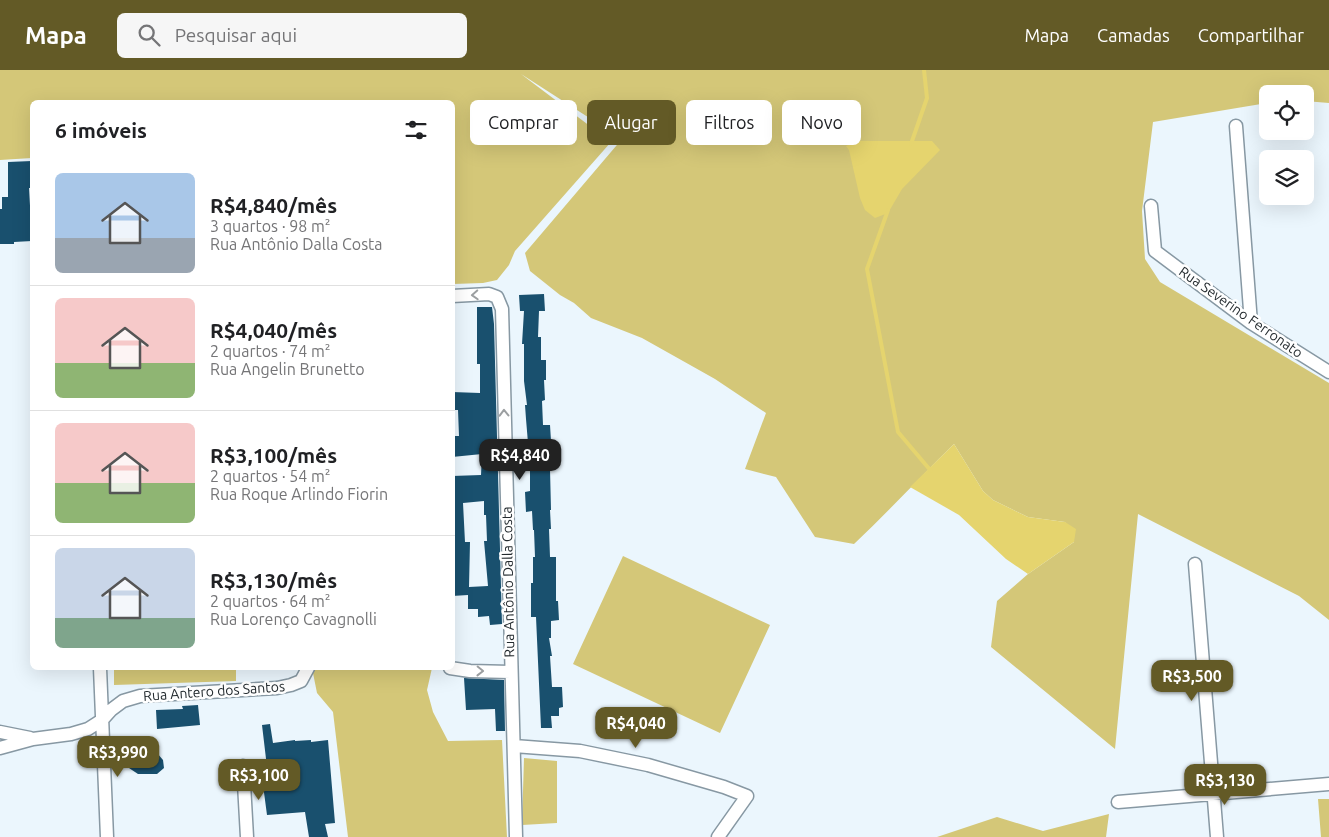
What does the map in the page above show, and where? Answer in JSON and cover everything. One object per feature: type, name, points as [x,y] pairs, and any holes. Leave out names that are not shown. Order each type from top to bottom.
[{"type":"street","points":[[1236,126],[1251,323]]},
{"type":"street","name":"Rua Severino Ferronato","points":[[1151,206],[1155,251],[1251,323],[1329,372]]},
{"type":"street","name":"Rua Antônio Dalla Costa","points":[[455,296],[489,294],[497,297],[502,309],[516,837]]},
{"type":"street","points":[[1195,564],[1216,837]]},
{"type":"street","points":[[455,669],[511,672]]},
{"type":"street","points":[[100,670],[107,837]]},
{"type":"street","name":"Rua Antero dos Santos","points":[[0,748],[33,739],[71,734],[88,729],[102,720],[123,701],[140,696],[291,686],[301,681],[307,670]]},
{"type":"street","name":"Rua Antero dos Santos","points":[[0,732],[33,739]]},
{"type":"street","points":[[514,746],[580,751],[638,763],[724,787],[747,796],[718,837]]},
{"type":"street","points":[[244,766],[247,837]]},
{"type":"street","points":[[1118,802],[1329,784]]},
{"type":"shaded area","points":[[0,70],[1329,70],[1329,103],[1314,102],[1314,85],[1259,85],[1259,104],[1153,122],[1142,211],[1145,259],[1160,282],[1329,383],[1329,620],[1299,596],[1138,514],[1115,749],[991,647],[997,601],[1028,574],[1074,542],[1065,522],[1028,517],[993,500],[983,491],[954,444],[854,544],[815,537],[776,477],[745,469],[766,413],[715,379],[642,338],[591,318],[574,303],[560,295],[530,271],[525,253],[617,145],[676,145],[676,100],[587,100],[587,116],[577,110],[577,100],[561,100],[521,74],[555,100],[470,100],[470,145],[577,145],[577,116],[587,124],[587,145],[608,145],[515,251],[509,265],[497,280],[483,283],[455,284],[455,100],[30,100],[30,158],[0,160]]},
{"type":"shaded area","points":[[861,141],[932,141],[940,150],[902,189],[888,213],[875,218],[865,210],[860,198],[849,150],[846,146],[861,145]]},
{"type":"shaded area","points":[[954,444],[983,491],[993,500],[1028,517],[1065,522],[1076,529],[1074,542],[1028,574],[1006,559],[959,515],[910,487]]},
{"type":"shaded area","points":[[623,556],[770,625],[720,733],[573,664]]},
{"type":"shaded area","points":[[114,670],[236,670],[236,681],[114,685]]},
{"type":"shaded area","points":[[312,670],[432,670],[427,690],[433,712],[448,741],[502,740],[507,837],[348,837],[333,712],[317,693]]},
{"type":"shaded area","points":[[524,758],[557,761],[557,823],[522,825]]},
{"type":"shaded area","points":[[1318,799],[1329,799],[1329,837],[1321,837]]},
{"type":"shaded area","points":[[1109,814],[1106,837],[937,837],[997,817],[1043,831]]},
{"type":"building","points":[[30,161],[30,241],[0,244],[2,197],[8,197],[8,162]]},
{"type":"building","points":[[544,294],[545,311],[539,311],[538,337],[541,337],[541,360],[546,360],[545,400],[542,401],[543,425],[550,425],[551,441],[546,441],[548,469],[550,469],[550,557],[556,557],[556,601],[558,601],[559,620],[551,621],[551,638],[549,638],[552,656],[550,656],[552,687],[562,687],[563,707],[559,708],[559,716],[551,716],[552,728],[541,728],[536,617],[531,617],[531,583],[533,583],[533,557],[535,557],[534,530],[532,511],[526,512],[525,492],[530,491],[530,467],[525,405],[527,405],[524,381],[524,344],[522,344],[524,311],[520,311],[519,295]]},
{"type":"building","points":[[477,307],[492,307],[502,624],[490,625],[489,616],[478,617],[478,609],[468,609],[468,595],[455,596],[455,476],[481,475],[482,454],[455,457],[455,436],[459,436],[458,410],[455,410],[455,392],[480,393],[480,364],[477,364]],"holes":[[[484,501],[484,515],[486,515],[487,541],[484,541],[488,586],[469,587],[470,542],[465,542],[463,503]]]},
{"type":"building","points":[[464,678],[504,680],[505,731],[496,731],[495,709],[466,710]]},
{"type":"building","points":[[198,705],[200,725],[157,729],[156,710],[183,709],[182,706]]},
{"type":"building","points":[[270,724],[273,743],[295,740],[311,740],[311,742],[328,740],[335,823],[325,824],[328,837],[309,837],[305,812],[267,815],[263,785],[269,784],[262,725]]},
{"type":"building","points":[[138,753],[157,753],[163,760],[164,768],[157,774],[138,774],[129,768],[129,759]]},
{"type":"waterway","points":[[911,144],[927,98],[924,70]]},
{"type":"waterway","points":[[888,210],[867,269],[898,432],[931,471]]}]
